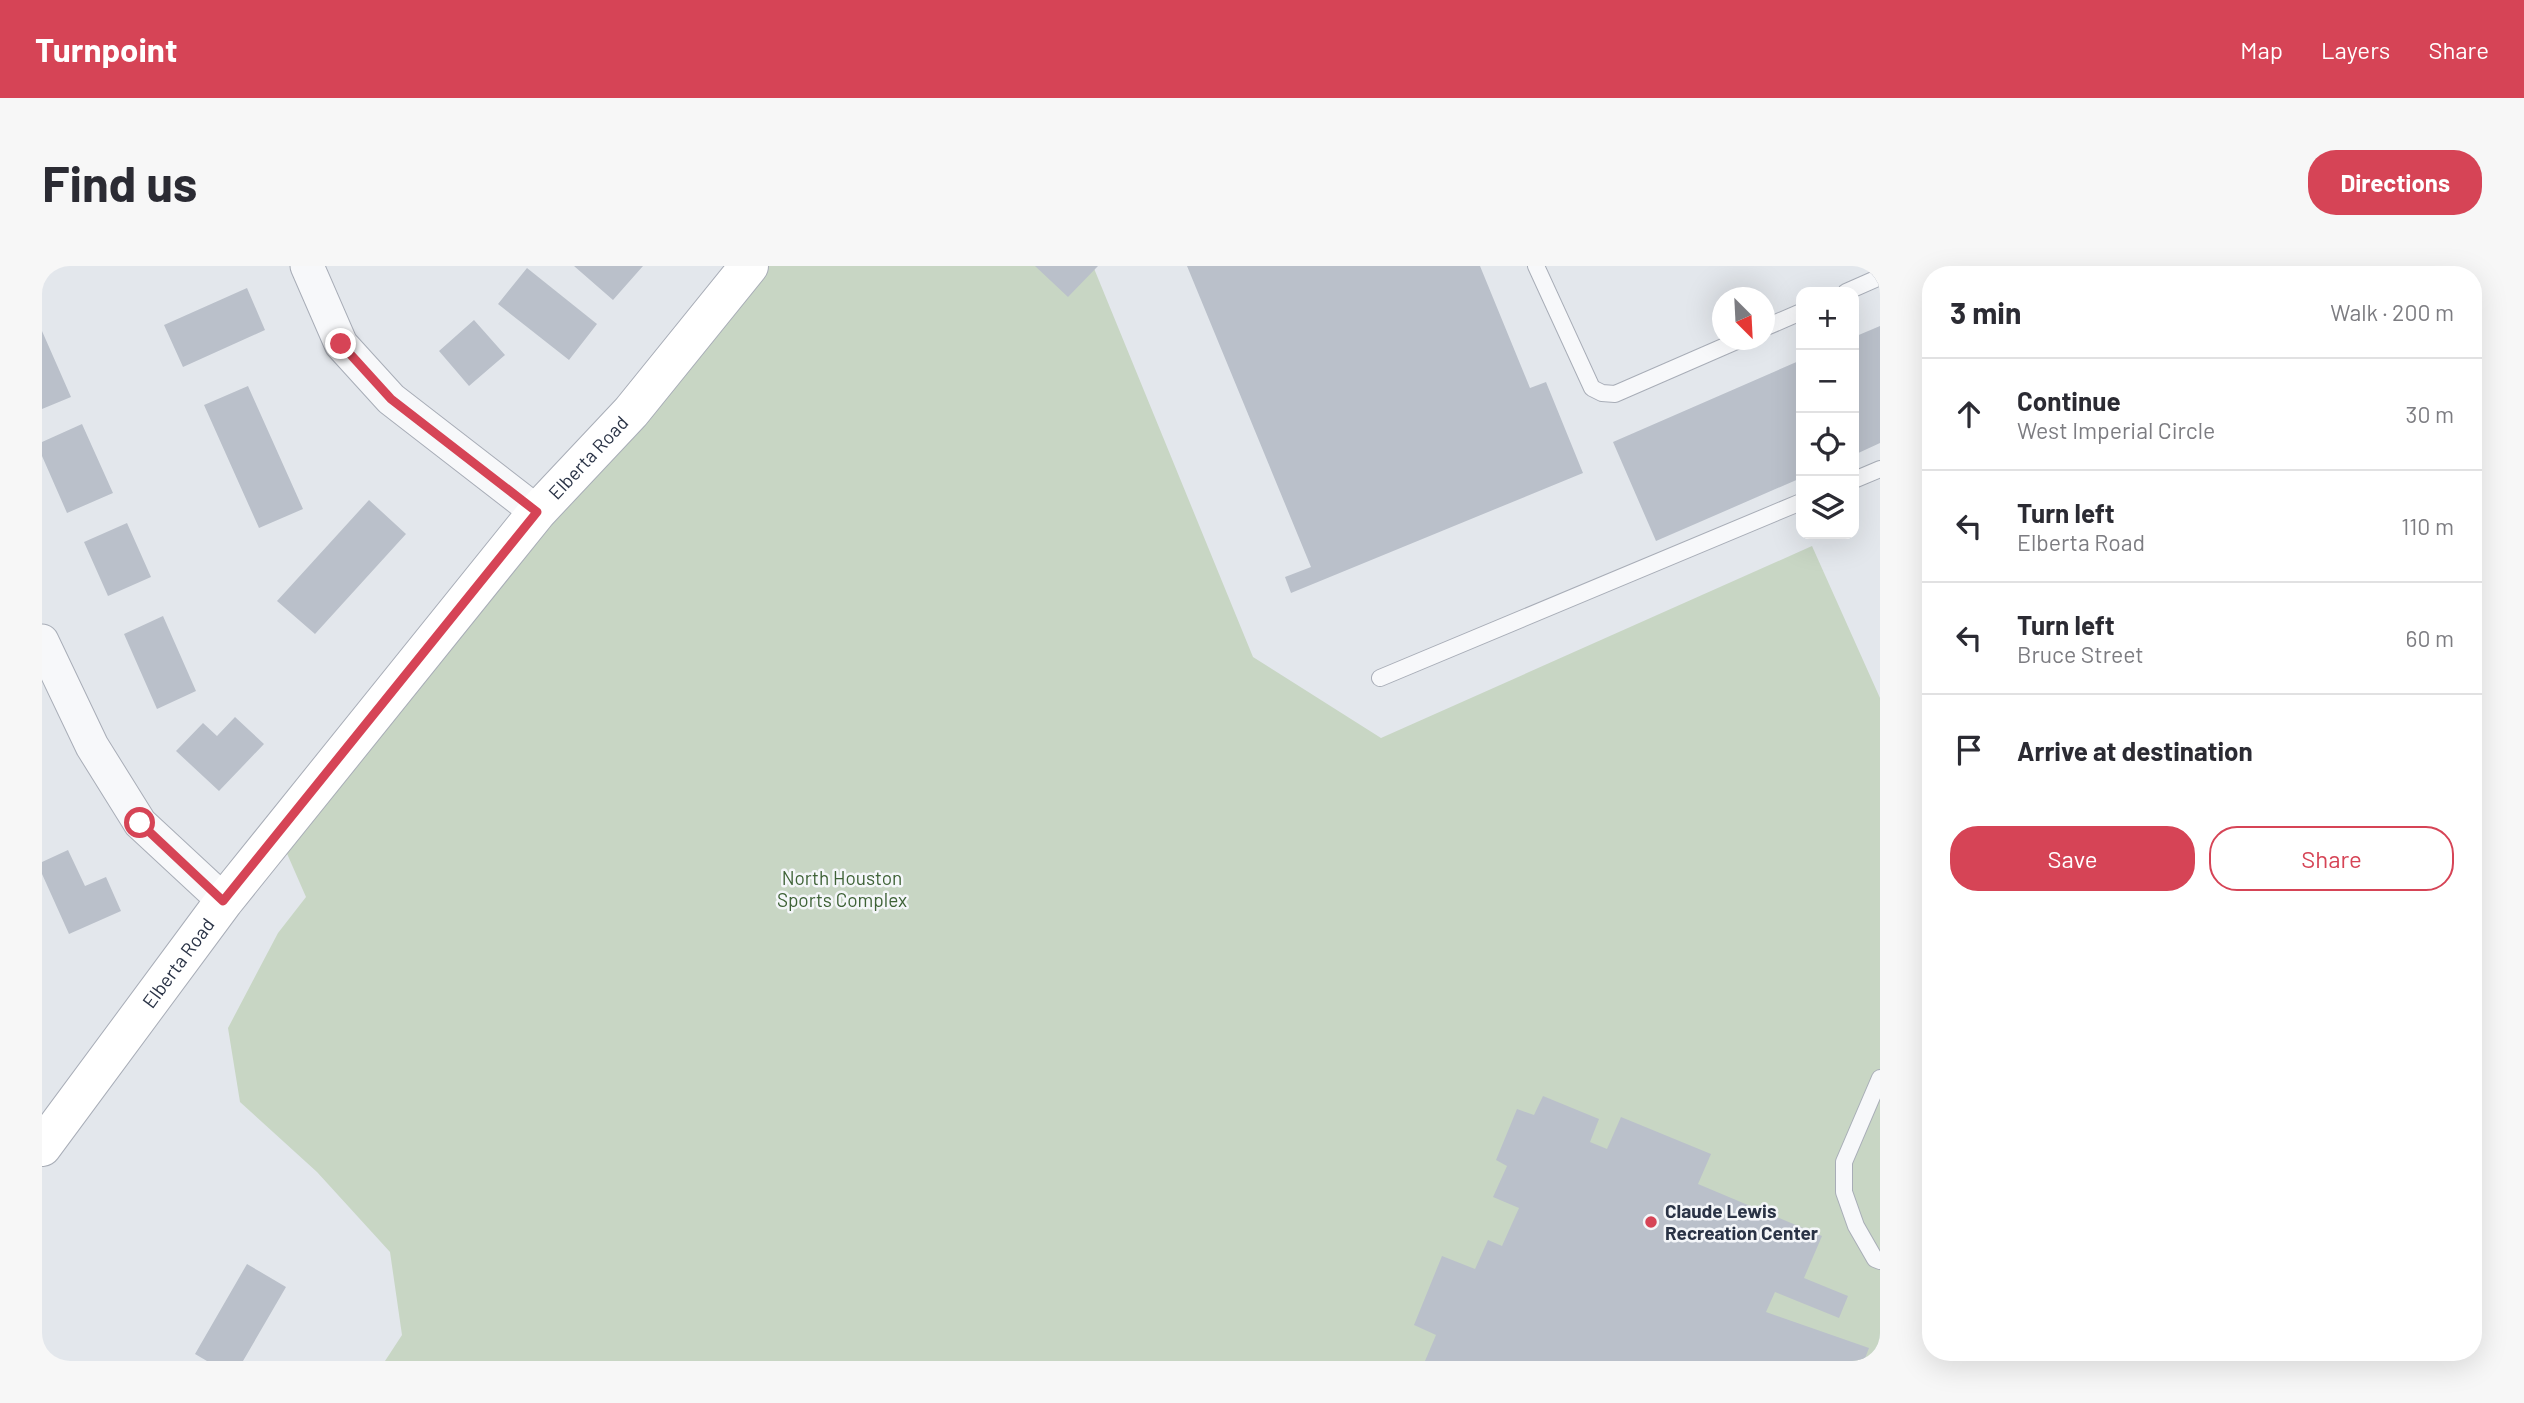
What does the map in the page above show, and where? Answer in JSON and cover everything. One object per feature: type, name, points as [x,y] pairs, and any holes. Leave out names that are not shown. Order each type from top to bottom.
[{"type":"street","points":[[307,266],[341,344],[391,399],[537,512]]},
{"type":"street","name":"Elberta Road","points":[[42,1147],[223,901],[537,512],[631,412],[749,266]]},
{"type":"street","points":[[42,641],[92,746],[140,823],[223,901]]},
{"type":"lane","points":[[1536,266],[1592,388],[1602,393],[1615,394],[1716,350]]},
{"type":"lane","points":[[1857,287],[1880,277]]},
{"type":"lane","points":[[1775,324],[1796,314]]},
{"type":"lane","points":[[1859,478],[1880,469]]},
{"type":"lane","points":[[1380,678],[1796,504]]},
{"type":"lane","points":[[1880,1079],[1844,1162],[1844,1192],[1856,1226],[1875,1259],[1880,1261]]},
{"type":"green space","name":"North Houston Sports Complex","points":[[745,266],[1093,266],[1253,657],[1381,738],[1812,546],[1880,698],[1880,1361],[385,1361],[402,1335],[390,1252],[317,1172],[240,1102],[228,1028],[278,933],[306,897],[278,833]]},
{"type":"building","points":[[574,266],[643,266],[613,300]]},
{"type":"building","points":[[1035,266],[1098,266],[1068,297]]},
{"type":"building","points":[[1187,266],[1480,266],[1530,388],[1546,382],[1583,473],[1291,593],[1285,577],[1311,567]]},
{"type":"building","points":[[527,268],[597,324],[569,360],[498,304]]},
{"type":"building","points":[[247,288],[265,330],[183,367],[164,325]]},
{"type":"building","points":[[474,320],[505,355],[469,386],[439,351]]},
{"type":"building","points":[[1880,326],[1880,443],[1859,453],[1859,350],[1859,335]]},
{"type":"building","points":[[42,331],[71,397],[42,409]]},
{"type":"building","points":[[1796,362],[1796,480],[1656,541],[1613,442]]},
{"type":"building","points":[[248,386],[303,509],[259,528],[204,405]]},
{"type":"building","points":[[82,424],[113,493],[67,513],[42,456],[42,442]]},
{"type":"building","points":[[369,500],[406,534],[315,634],[277,601]]},
{"type":"building","points":[[127,523],[151,577],[108,596],[84,542]]},
{"type":"building","points":[[163,616],[196,691],[157,709],[124,634]]},
{"type":"building","points":[[235,717],[264,744],[219,791],[176,751],[203,723],[217,736]]},
{"type":"building","points":[[68,850],[85,886],[106,877],[121,911],[69,934],[42,874],[42,862]]},
{"type":"building","name":"Claude Lewis Recreation Center","points":[[1543,1096],[1599,1119],[1590,1142],[1607,1149],[1621,1117],[1711,1154],[1698,1184],[1822,1236],[1804,1278],[1848,1296],[1839,1318],[1775,1292],[1766,1312],[1869,1348],[1864,1361],[1425,1361],[1436,1335],[1414,1325],[1442,1256],[1475,1269],[1488,1240],[1502,1246],[1519,1208],[1493,1197],[1507,1166],[1496,1160],[1517,1109],[1534,1115]]},
{"type":"building","points":[[247,1264],[286,1287],[243,1361],[207,1361],[195,1354]]},
{"type":"place","name":"Claude Lewis Recreation Center","points":[[1651,1222]]},
{"type":"route","points":[[140,823],[223,901],[537,512],[391,399],[341,344]]}]
